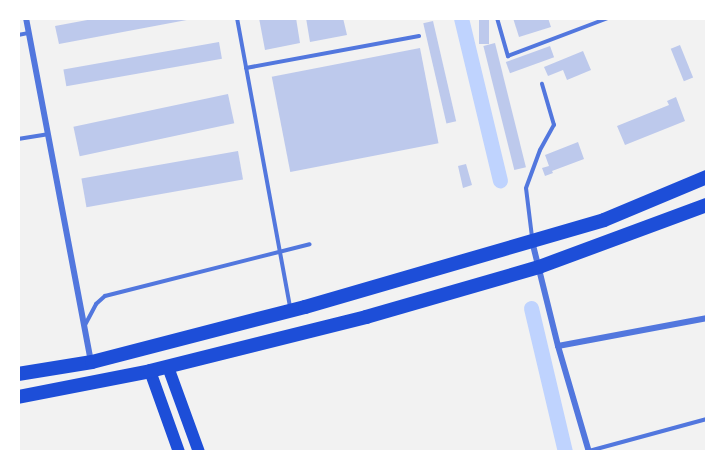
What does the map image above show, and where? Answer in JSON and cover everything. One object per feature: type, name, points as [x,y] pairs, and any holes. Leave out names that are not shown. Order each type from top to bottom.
[{"type":"main road","points":[[18,374],[92,362],[291,311],[604,220],[707,177]]},
{"type":"main road","points":[[18,397],[168,367],[366,317],[539,267],[707,205]]},
{"type":"main road","points":[[168,367],[199,452]]},
{"type":"main road","points":[[150,371],[179,452]]},
{"type":"street","points":[[26,18],[92,362]]},
{"type":"street","points":[[532,241],[558,346],[589,451]]},
{"type":"street","points":[[558,346],[707,318]]},
{"type":"lane","points":[[237,18],[291,311]]},
{"type":"lane","points":[[497,18],[508,56],[608,18]]},
{"type":"lane","points":[[18,35],[28,33]]},
{"type":"lane","points":[[246,68],[419,36]]},
{"type":"lane","points":[[532,241],[526,188],[540,150],[554,125],[542,84]]},
{"type":"lane","points":[[18,139],[48,134]]},
{"type":"lane","points":[[84,328],[96,304],[105,296],[310,244]]},
{"type":"lane","points":[[589,451],[707,419]]},
{"type":"building","points":[[98,18],[192,19],[59,44],[55,26]]},
{"type":"building","points":[[259,18],[296,18],[300,43],[265,50]]},
{"type":"building","points":[[306,18],[343,18],[347,35],[310,42]]},
{"type":"building","points":[[479,18],[489,18],[489,44],[479,44]]},
{"type":"building","points":[[513,18],[548,18],[551,27],[519,37]]},
{"type":"building","points":[[433,21],[456,121],[446,124],[423,23]]},
{"type":"building","points":[[219,42],[222,59],[66,86],[63,69]]},
{"type":"building","points":[[495,43],[526,167],[514,170],[483,46]]},
{"type":"building","points":[[680,45],[693,77],[684,81],[671,49]]},
{"type":"building","points":[[550,46],[554,57],[510,73],[506,62]]},
{"type":"building","points":[[420,48],[439,143],[290,172],[272,77]]},
{"type":"building","points":[[583,51],[591,70],[567,80],[563,70],[548,76],[544,67]]},
{"type":"building","points":[[228,94],[234,123],[80,156],[73,127]]},
{"type":"building","points":[[676,97],[685,121],[625,145],[617,126],[669,105],[667,101]]},
{"type":"building","points":[[578,142],[584,159],[545,176],[542,168],[549,166],[545,155]]},
{"type":"building","points":[[238,151],[243,180],[86,207],[81,179]]},
{"type":"building","points":[[466,164],[472,185],[463,188],[458,166]]},
{"type":"waterway","points":[[461,18],[500,180]]},
{"type":"waterway","points":[[531,308],[565,452]]}]
